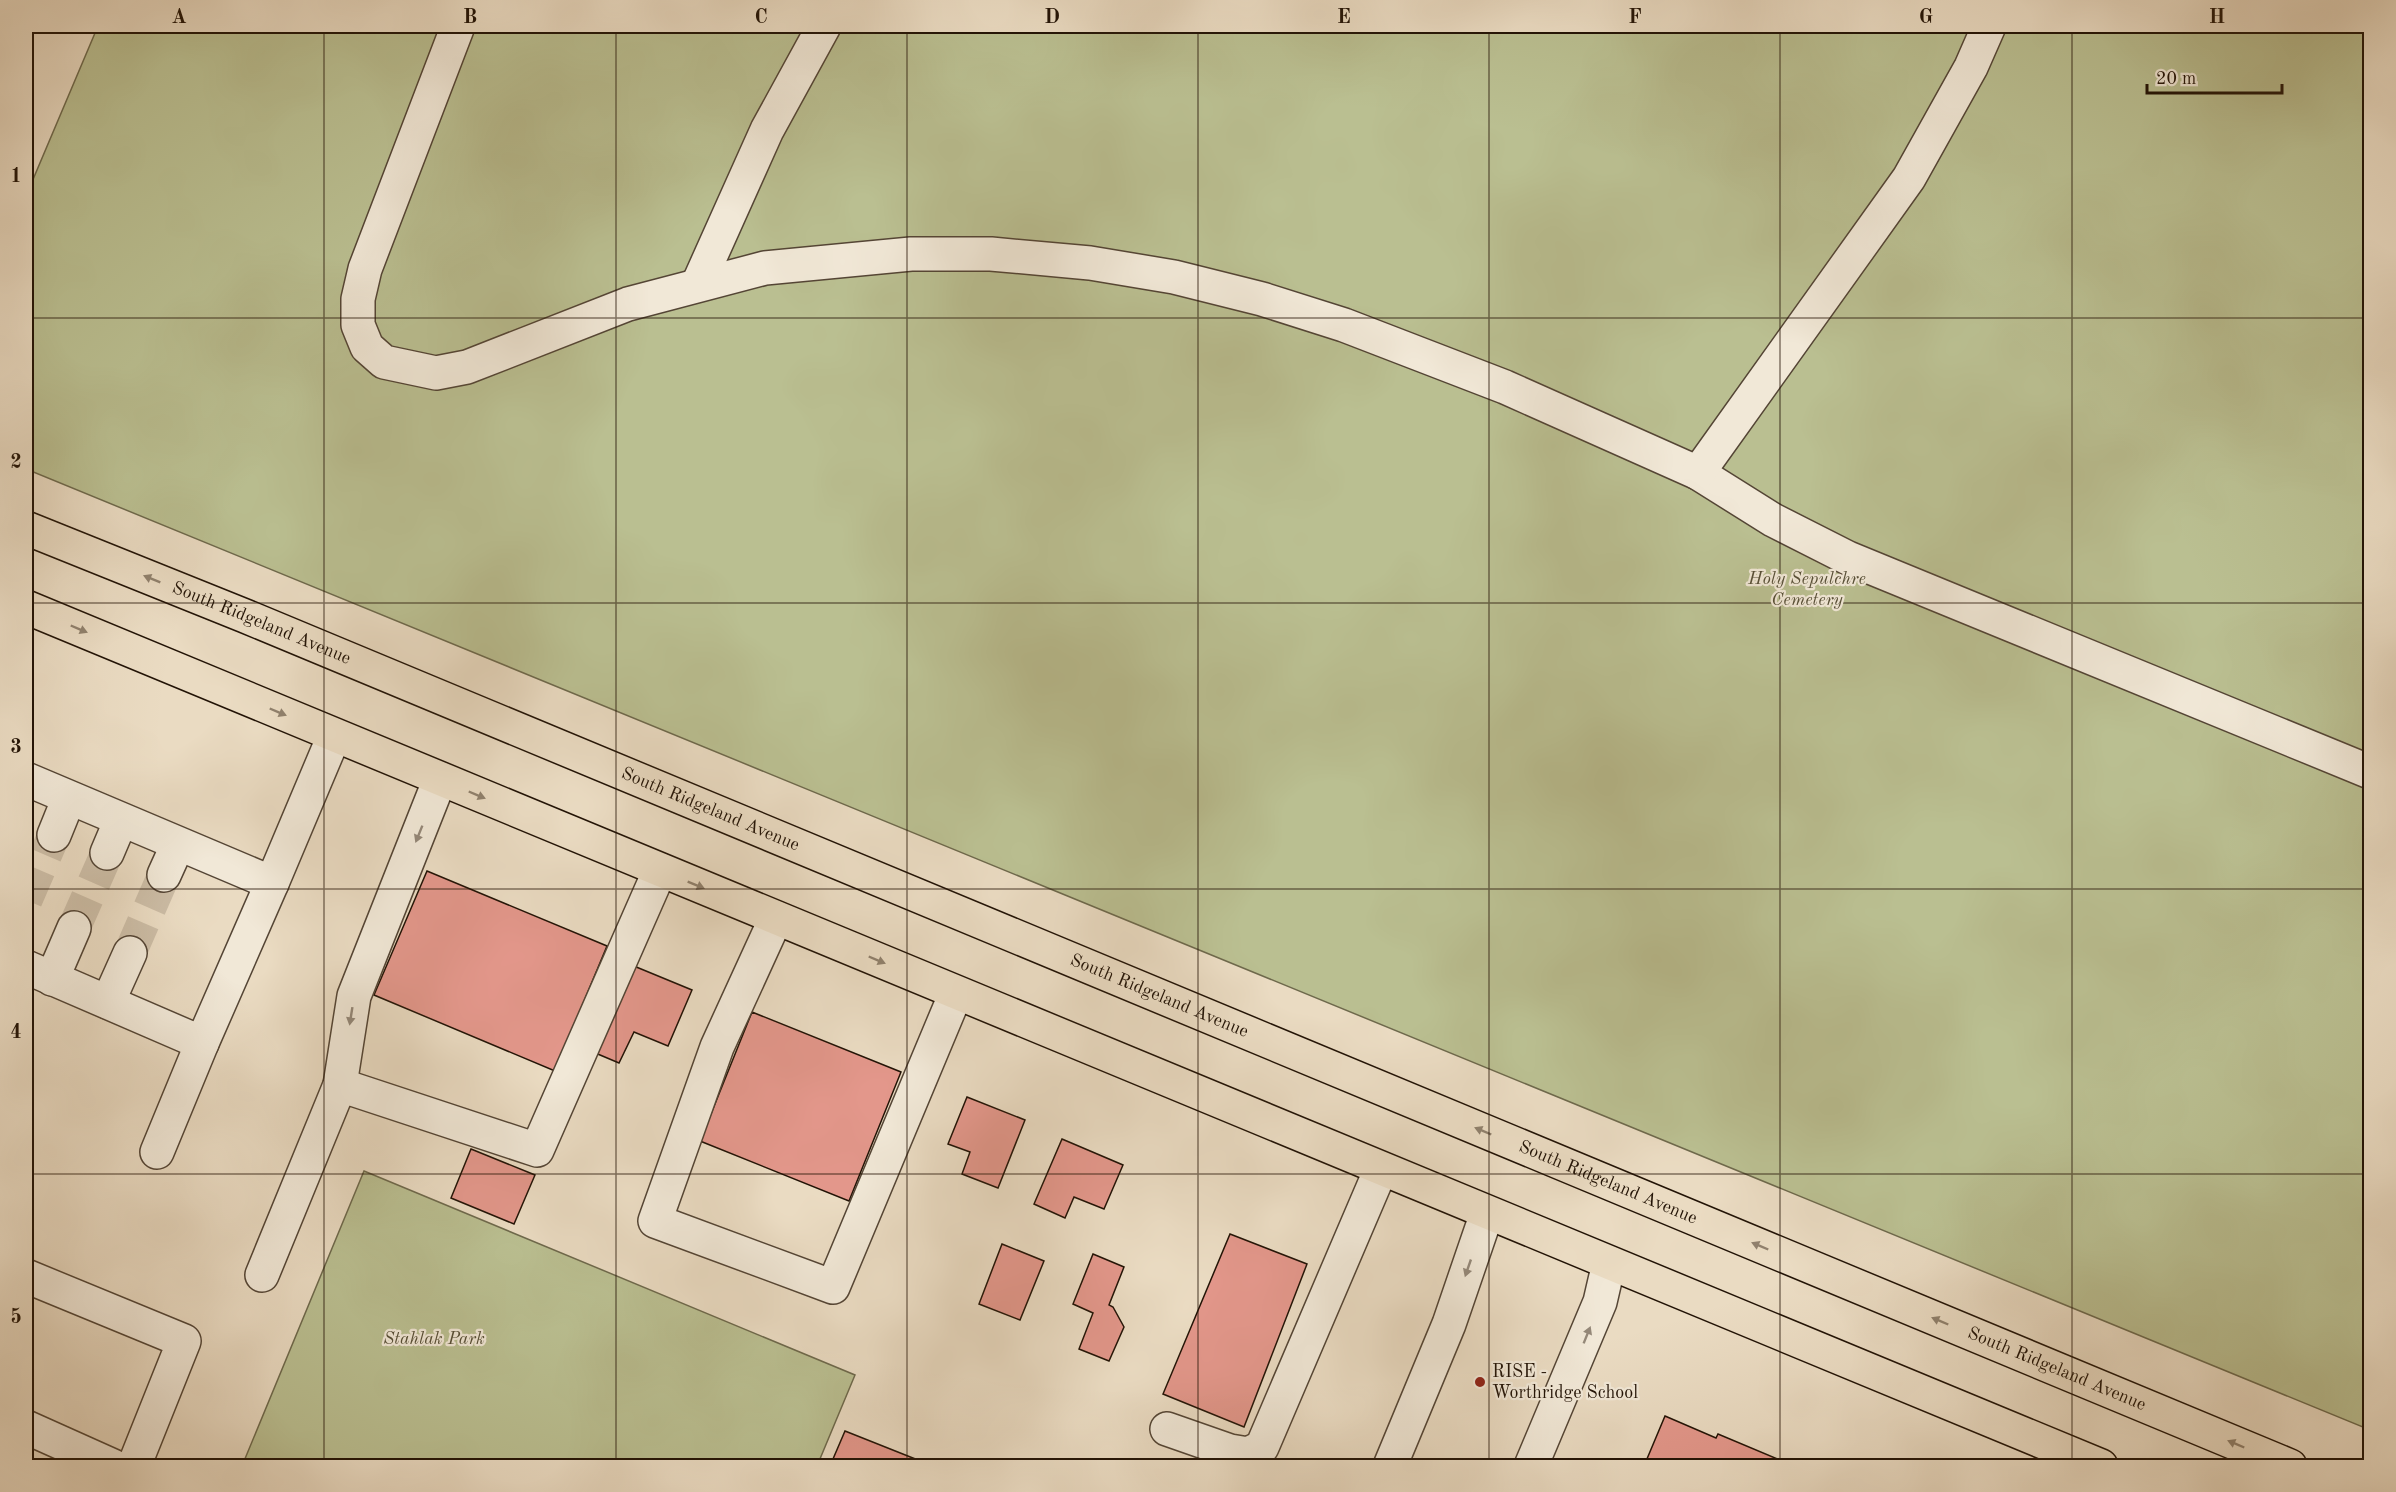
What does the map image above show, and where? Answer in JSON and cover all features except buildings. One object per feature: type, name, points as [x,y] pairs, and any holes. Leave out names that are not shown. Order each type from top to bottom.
[{"type":"main road","name":"South Ridgeland Avenue","points":[[26,528],[267,625],[2290,1467]]},
{"type":"main road","points":[[26,607],[2101,1467]]},
{"type":"street","points":[[458,26],[365,268],[358,299],[358,325],[368,347],[384,362],[436,373],[466,367],[628,304],[765,268],[911,254],[991,254],[1090,263],[1174,277],[1262,299],[1344,325],[1505,387],[1698,473],[1773,520],[1848,558],[2370,772]]},
{"type":"street","points":[[698,284],[767,130],[824,26]]},
{"type":"street","points":[[1698,473],[1909,178],[1971,67],[1989,26]]},
{"type":"street","points":[[157,1152],[334,736]]},
{"type":"street","points":[[26,779],[272,883]]},
{"type":"street","points":[[262,1275],[340,1085],[354,996],[440,779]]},
{"type":"street","points":[[54,835],[69,798]]},
{"type":"street","points":[[107,853],[121,820]]},
{"type":"street","points":[[164,875],[178,844]]},
{"type":"street","points":[[340,1085],[537,1150],[660,870]]},
{"type":"street","points":[[776,918],[717,1047],[655,1221],[833,1287],[956,993]]},
{"type":"street","points":[[74,928],[39,973],[202,1043]]},
{"type":"street","points":[[108,1002],[130,952]]},
{"type":"street","points":[[1167,1429],[1230,1451],[1248,1454],[1263,1446],[1381,1169]]},
{"type":"street","points":[[1390,1467],[1449,1324],[1487,1213]]},
{"type":"street","points":[[1531,1467],[1600,1302],[1609,1263]]},
{"type":"street","points":[[26,1276],[184,1341],[134,1467]]},
{"type":"street","points":[[26,1427],[113,1467]]},
{"type":"green space","name":"Holy Sepulchre Cemetery","points":[[98,26],[2370,26],[2370,1430],[26,469],[26,196]]},
{"type":"green space","name":"Stahlak Park","points":[[364,1171],[855,1375],[817,1466],[242,1466]]},
{"type":"tunnel","points":[[26,900],[54,835]]},
{"type":"tunnel","points":[[74,928],[107,853]]},
{"type":"tunnel","points":[[130,953],[164,875]]},
{"type":"place","name":"RISE - Worthridge School","points":[[1480,1382]]}]
